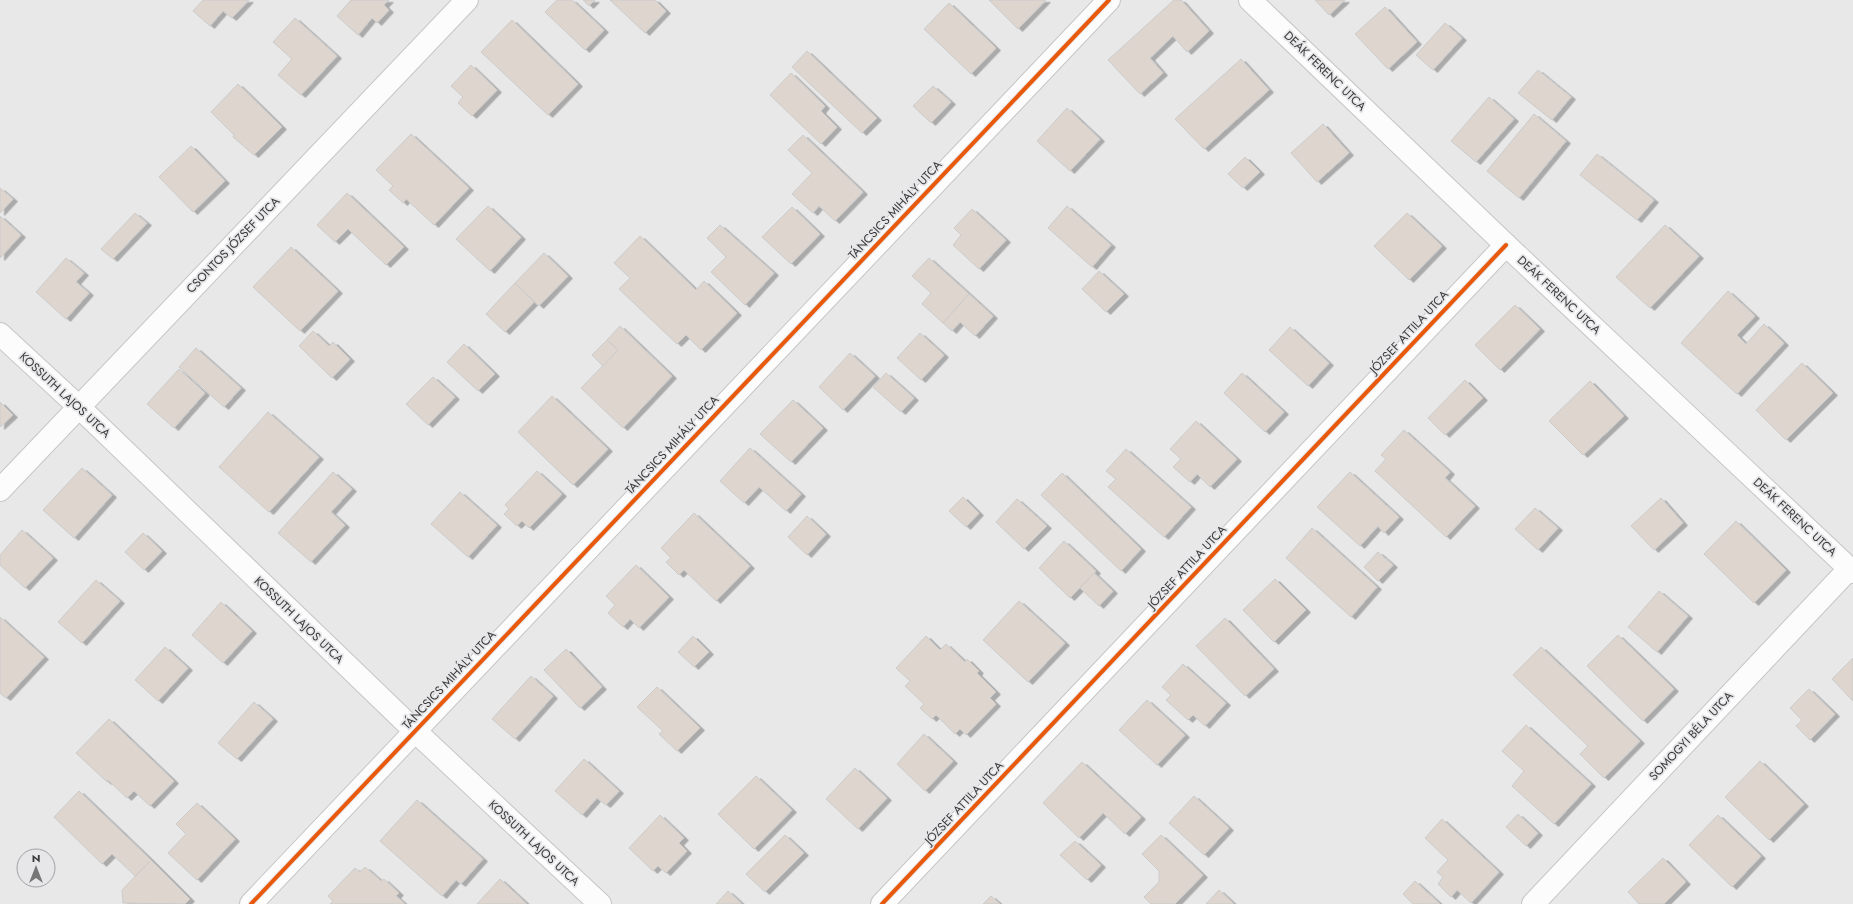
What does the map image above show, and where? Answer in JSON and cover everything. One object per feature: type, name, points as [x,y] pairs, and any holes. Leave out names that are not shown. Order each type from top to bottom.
[{"type":"street","name":"CSONTOS JÓZSEF UTCA","points":[[0,490],[467,0]]},
{"type":"street","name":"TÁNCSICS MIHÁLY UTCA","points":[[251,904],[1109,0]]},
{"type":"street","name":"DEÁK FERENC UTCA","points":[[1250,0],[1506,245],[1851,570]]},
{"type":"street","name":"JÓZSEF ATTILA UTCA","points":[[882,904],[1506,245]]},
{"type":"street","name":"KOSSUTH LAJOS UTCA","points":[[0,334],[79,407],[415,731],[600,904]]},
{"type":"street","name":"SOMOGYI BÉLA UTCA","points":[[1533,904],[1851,570]]},
{"type":"building","points":[[203,0],[249,0],[232,18],[223,11],[210,26],[193,11]]},
{"type":"building","points":[[351,0],[389,0],[384,5],[389,10],[377,23],[372,18],[358,35],[337,16]]},
{"type":"building","points":[[557,0],[572,0],[604,30],[585,50],[545,12]]},
{"type":"building","points":[[583,0],[595,0],[589,6]]},
{"type":"building","points":[[610,0],[655,0],[666,11],[645,33]]},
{"type":"building","points":[[989,0],[1046,0],[1018,29]]},
{"type":"building","points":[[1174,0],[1181,0],[1209,31],[1187,52],[1173,36],[1150,58],[1163,73],[1140,94],[1108,60]]},
{"type":"building","points":[[1315,0],[1345,0],[1329,15]]},
{"type":"building","points":[[949,3],[996,48],[971,74],[924,29]]},
{"type":"building","points":[[1385,7],[1417,42],[1388,69],[1355,34]]},
{"type":"building","points":[[295,18],[337,56],[301,95],[278,75],[292,59],[273,42]]},
{"type":"building","points":[[512,20],[578,84],[548,115],[481,52]]},
{"type":"building","points":[[1445,23],[1462,38],[1433,70],[1416,55]]},
{"type":"building","points":[[807,51],[877,118],[862,133],[792,67]]},
{"type":"building","points":[[1241,59],[1269,90],[1204,149],[1175,119]]},
{"type":"building","points":[[471,65],[497,90],[472,116],[458,103],[463,97],[451,86]]},
{"type":"building","points":[[1538,70],[1571,97],[1552,120],[1518,93]]},
{"type":"building","points":[[791,73],[825,106],[821,111],[837,127],[821,144],[770,95]]},
{"type":"building","points":[[238,84],[282,127],[254,155],[233,137],[234,135],[211,112]]},
{"type":"building","points":[[933,86],[951,102],[931,123],[913,106]]},
{"type":"building","points":[[1489,97],[1514,119],[1476,162],[1451,141]]},
{"type":"building","points":[[1067,108],[1100,139],[1070,171],[1037,141]]},
{"type":"building","points":[[1534,114],[1566,141],[1519,198],[1487,171]]},
{"type":"building","points":[[1323,124],[1349,153],[1317,182],[1291,153]]},
{"type":"building","points":[[411,134],[469,188],[434,225],[406,199],[403,203],[389,190],[393,186],[376,170]]},
{"type":"building","points":[[803,135],[863,192],[835,221],[819,206],[813,213],[792,194],[812,173],[788,150]]},
{"type":"building","points":[[191,146],[225,181],[193,212],[159,177]]},
{"type":"building","points":[[1597,154],[1654,200],[1637,220],[1580,175]]},
{"type":"building","points":[[1245,157],[1260,172],[1243,188],[1228,174]]},
{"type":"building","points":[[0,188],[13,199],[0,213]]},
{"type":"building","points":[[347,193],[404,247],[386,265],[348,229],[335,242],[317,225]]},
{"type":"building","points":[[488,206],[521,237],[490,271],[456,239]]},
{"type":"building","points":[[1067,206],[1111,245],[1092,267],[1048,228]]},
{"type":"building","points":[[792,207],[820,234],[791,264],[762,237]]},
{"type":"building","points":[[972,209],[1006,240],[979,269],[953,245],[961,235],[954,228]]},
{"type":"building","points":[[135,213],[147,223],[113,259],[101,249]]},
{"type":"building","points":[[1407,213],[1442,246],[1409,280],[1374,246]]},
{"type":"building","points":[[0,216],[21,235],[0,258]]},
{"type":"building","points":[[720,225],[774,273],[745,305],[711,272],[726,257],[707,238]]},
{"type":"building","points":[[1665,225],[1699,256],[1650,308],[1616,277]]},
{"type":"building","points":[[640,236],[696,290],[704,281],[737,313],[701,350],[686,335],[677,344],[619,289],[630,278],[614,263]]},
{"type":"building","points":[[291,247],[338,291],[300,331],[253,287]]},
{"type":"building","points":[[544,253],[568,276],[539,306],[515,283]]},
{"type":"building","points":[[66,258],[84,273],[76,282],[89,293],[66,319],[36,292]]},
{"type":"building","points":[[929,258],[969,294],[943,323],[922,304],[931,293],[912,276]]},
{"type":"building","points":[[1099,271],[1124,294],[1106,312],[1082,289]]},
{"type":"building","points":[[515,283],[534,302],[505,332],[486,314]]},
{"type":"building","points":[[1728,291],[1755,316],[1737,335],[1746,344],[1764,324],[1784,343],[1737,394],[1681,343]]},
{"type":"building","points":[[969,294],[993,316],[975,336],[960,322],[952,331],[943,323]]},
{"type":"building","points":[[1515,305],[1540,329],[1500,370],[1475,345]]},
{"type":"building","points":[[620,326],[672,376],[623,428],[581,388],[618,350],[607,340]]},
{"type":"building","points":[[1290,327],[1329,363],[1308,386],[1269,350]]},
{"type":"building","points":[[313,331],[329,346],[333,342],[350,359],[332,378],[299,346]]},
{"type":"building","points":[[920,333],[944,355],[921,380],[897,358]]},
{"type":"building","points":[[607,340],[618,350],[603,366],[592,355]]},
{"type":"building","points":[[464,344],[495,374],[478,391],[447,362]]},
{"type":"building","points":[[196,348],[241,388],[224,407],[179,367]]},
{"type":"building","points":[[850,353],[875,376],[843,410],[819,387]]},
{"type":"building","points":[[1802,363],[1833,393],[1786,440],[1756,410]]},
{"type":"building","points":[[179,369],[205,393],[174,428],[147,404]]},
{"type":"building","points":[[886,373],[914,398],[901,412],[873,387]]},
{"type":"building","points":[[1242,373],[1284,412],[1265,432],[1224,393]]},
{"type":"building","points":[[433,377],[455,397],[428,425],[406,404]]},
{"type":"building","points":[[1465,380],[1483,398],[1445,435],[1428,418]]},
{"type":"building","points":[[1590,381],[1624,416],[1583,455],[1549,421]]},
{"type":"building","points":[[552,396],[608,449],[573,485],[518,432]]},
{"type":"building","points":[[793,400],[823,428],[791,462],[760,434]]},
{"type":"building","points":[[0,402],[13,415],[0,427]]},
{"type":"building","points":[[268,412],[319,457],[269,512],[219,467]]},
{"type":"building","points":[[1196,421],[1237,459],[1210,487],[1197,474],[1190,482],[1173,467],[1181,459],[1170,449]]},
{"type":"building","points":[[1404,430],[1450,472],[1445,478],[1475,506],[1446,537],[1375,471],[1386,459],[1381,455]]},
{"type":"building","points":[[750,448],[801,494],[786,511],[759,487],[744,503],[720,481]]},
{"type":"building","points":[[1126,449],[1191,507],[1164,537],[1108,487],[1116,479],[1106,471]]},
{"type":"building","points":[[82,468],[112,495],[74,538],[43,510]]},
{"type":"building","points":[[537,471],[562,494],[529,528],[522,521],[517,526],[504,514],[509,509],[505,505]]},
{"type":"building","points":[[333,472],[352,489],[331,512],[345,525],[311,562],[278,533]]},
{"type":"building","points":[[1350,472],[1399,517],[1384,533],[1378,526],[1360,546],[1317,507]]},
{"type":"building","points":[[1062,473],[1141,549],[1121,571],[1041,495]]},
{"type":"building","points":[[460,492],[497,525],[468,557],[431,524]]},
{"type":"building","points":[[963,497],[979,513],[966,527],[949,511]]},
{"type":"building","points":[[1661,498],[1683,523],[1654,550],[1631,526]]},
{"type":"building","points":[[1017,499],[1047,526],[1024,549],[996,522]]},
{"type":"building","points":[[1535,508],[1558,528],[1538,550],[1515,529]]},
{"type":"building","points":[[694,513],[750,566],[716,601],[684,570],[679,575],[666,562],[671,558],[661,548]]},
{"type":"building","points":[[807,516],[826,534],[807,555],[788,537]]},
{"type":"building","points":[[1736,521],[1786,570],[1754,603],[1704,554]]},
{"type":"building","points":[[1312,528],[1377,587],[1351,617],[1286,558]]},
{"type":"building","points":[[22,530],[53,558],[25,588],[0,565],[0,555]]},
{"type":"building","points":[[143,533],[162,551],[144,570],[125,552]]},
{"type":"building","points":[[1064,541],[1096,571],[1070,598],[1039,568]]},
{"type":"building","points":[[1378,552],[1393,565],[1378,581],[1364,567]]},
{"type":"building","points":[[636,565],[669,597],[639,628],[630,619],[623,627],[608,613],[615,605],[606,596]]},
{"type":"building","points":[[1094,573],[1113,591],[1099,606],[1080,588]]},
{"type":"building","points":[[1275,579],[1306,610],[1274,642],[1243,610]]},
{"type":"building","points":[[96,580],[120,601],[82,643],[58,622]]},
{"type":"building","points":[[1659,591],[1688,616],[1657,652],[1628,627]]},
{"type":"building","points":[[1019,601],[1065,643],[1028,682],[983,640]]},
{"type":"building","points":[[221,602],[252,631],[223,663],[192,635]]},
{"type":"building","points":[[0,617],[44,657],[6,698],[0,693]]},
{"type":"building","points":[[1225,618],[1274,669],[1245,696],[1196,646]]},
{"type":"building","points":[[1618,635],[1674,689],[1643,721],[1587,666]]},
{"type":"building","points":[[693,636],[709,652],[694,667],[678,652]]},
{"type":"building","points":[[926,636],[940,650],[946,644],[965,662],[967,659],[979,671],[977,673],[996,692],[990,698],[996,704],[966,735],[960,729],[955,734],[936,715],[932,719],[920,708],[924,704],[905,686],[910,681],[896,668]]},
{"type":"building","points":[[165,647],[188,668],[158,701],[135,680]]},
{"type":"building","points":[[1541,647],[1640,741],[1604,778],[1580,754],[1588,746],[1513,675]]},
{"type":"building","points":[[566,649],[602,687],[580,708],[544,670]]},
{"type":"building","points":[[1853,658],[1853,701],[1832,679]]},
{"type":"building","points":[[1183,664],[1226,703],[1205,726],[1193,715],[1188,720],[1166,700],[1171,695],[1162,687]]},
{"type":"building","points":[[531,676],[553,696],[515,739],[492,719]]},
{"type":"building","points":[[657,687],[700,728],[677,751],[659,734],[663,731],[637,707]]},
{"type":"building","points":[[1809,689],[1835,714],[1810,740],[1796,726],[1802,720],[1790,708]]},
{"type":"building","points":[[1147,700],[1185,735],[1157,765],[1119,730]]},
{"type":"building","points":[[254,702],[273,719],[237,759],[218,743]]},
{"type":"building","points":[[109,719],[174,781],[150,806],[134,791],[127,798],[108,780],[107,782],[76,753]]},
{"type":"building","points":[[1526,725],[1591,784],[1554,824],[1512,786],[1524,771],[1502,751]]},
{"type":"building","points":[[924,734],[953,761],[925,791],[897,764]]},
{"type":"building","points":[[584,759],[619,791],[606,805],[597,798],[582,815],[555,791]]},
{"type":"building","points":[[1760,761],[1804,804],[1769,840],[1725,797]]},
{"type":"building","points":[[1082,762],[1141,817],[1125,834],[1103,813],[1079,838],[1043,803]]},
{"type":"building","points":[[855,768],[887,798],[858,829],[826,799]]},
{"type":"building","points":[[756,776],[792,810],[754,849],[718,814]]},
{"type":"building","points":[[79,791],[151,860],[135,876],[112,854],[102,864],[54,817]]},
{"type":"building","points":[[1194,796],[1229,828],[1204,855],[1169,823]]},
{"type":"building","points":[[417,800],[483,859],[461,884],[456,880],[442,896],[380,841]]},
{"type":"building","points":[[197,803],[235,839],[197,880],[168,853],[186,834],[176,824]]},
{"type":"building","points":[[1518,814],[1538,833],[1526,846],[1506,827]]},
{"type":"building","points":[[660,815],[684,838],[679,843],[687,851],[666,873],[658,866],[653,871],[629,848]]},
{"type":"building","points":[[1718,815],[1761,856],[1732,887],[1689,845]]},
{"type":"building","points":[[1442,819],[1499,872],[1471,903],[1457,890],[1451,897],[1438,884],[1443,877],[1437,872],[1448,860],[1425,838]]},
{"type":"building","points":[[785,835],[804,853],[765,892],[746,874]]},
{"type":"building","points":[[1161,835],[1203,875],[1175,904],[1151,904],[1144,897],[1159,882],[1159,871],[1142,854]]},
{"type":"building","points":[[1075,841],[1101,865],[1087,880],[1060,855]]},
{"type":"building","points":[[1663,858],[1686,882],[1664,904],[1639,904],[1628,892]]},
{"type":"building","points":[[151,860],[190,899],[185,904],[123,903],[122,890]]},
{"type":"building","points":[[365,867],[381,881],[384,879],[399,893],[396,896],[405,904],[330,904],[333,901],[328,896],[355,868],[360,872]]},
{"type":"building","points":[[500,879],[527,904],[477,904]]},
{"type":"building","points":[[1415,881],[1440,904],[1413,904],[1403,894]]},
{"type":"building","points":[[1219,890],[1234,904],[1206,904]]},
{"type":"building","points":[[728,891],[742,904],[716,904]]},
{"type":"building","points":[[991,896],[1000,904],[983,904]]},
{"type":"cycle path","points":[[251,904],[1109,0]]},
{"type":"cycle path","points":[[882,904],[1506,245]]}]
